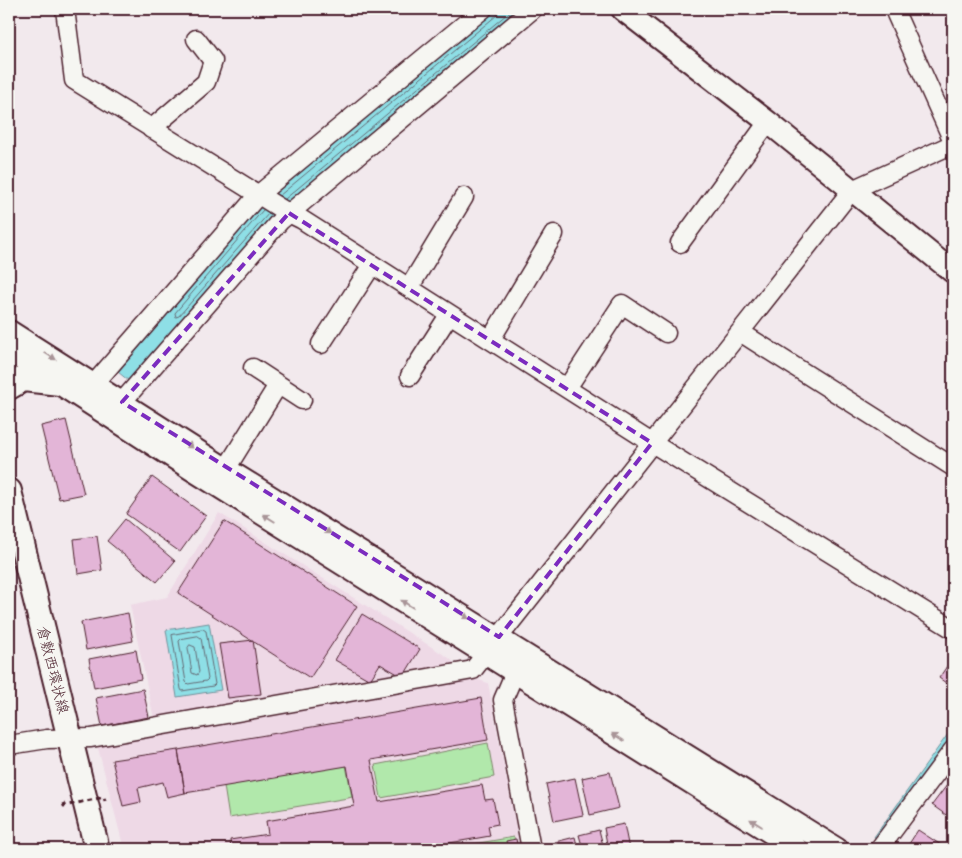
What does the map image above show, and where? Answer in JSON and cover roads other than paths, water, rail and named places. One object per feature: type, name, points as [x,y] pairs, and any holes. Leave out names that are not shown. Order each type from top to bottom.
[{"type":"main road","points":[[9,387],[23,379],[60,383]]},
{"type":"main road","name":"倉敷西環状線","points":[[9,491],[97,849]]},
{"type":"street","points":[[66,9],[74,80],[409,288],[449,315],[491,339],[652,443],[953,629]]},
{"type":"street","points":[[94,384],[262,196],[483,9]]},
{"type":"street","points":[[122,402],[280,221],[286,211],[533,9]]},
{"type":"street","points":[[622,9],[768,122],[953,272]]},
{"type":"street","points":[[9,745],[47,739],[91,738],[473,670],[852,190],[953,143],[896,14],[896,9]]},
{"type":"street","points":[[151,129],[206,82],[213,61],[196,39]]},
{"type":"street","points":[[680,243],[768,122]]},
{"type":"street","points":[[409,288],[464,197]]},
{"type":"street","points":[[491,339],[554,234]]},
{"type":"street","points":[[321,344],[372,265]]},
{"type":"street","points":[[567,388],[622,304],[666,333]]},
{"type":"street","points":[[410,376],[449,315]]},
{"type":"street","points":[[9,331],[837,849]]},
{"type":"street","points":[[740,332],[953,467]]},
{"type":"street","points":[[9,351],[191,469],[797,849]]},
{"type":"street","points":[[253,368],[302,400]]},
{"type":"street","points":[[226,468],[278,384]]},
{"type":"street","points":[[514,672],[503,700],[531,849]]},
{"type":"street","points":[[879,849],[953,750]]},
{"type":"water","points":[[497,9],[521,9],[289,203],[129,381],[118,372],[260,206]]},
{"type":"water","points":[[209,623],[221,690],[177,697],[166,630]]},
{"type":"water","points":[[953,727],[953,745],[882,841],[874,837]]}]
